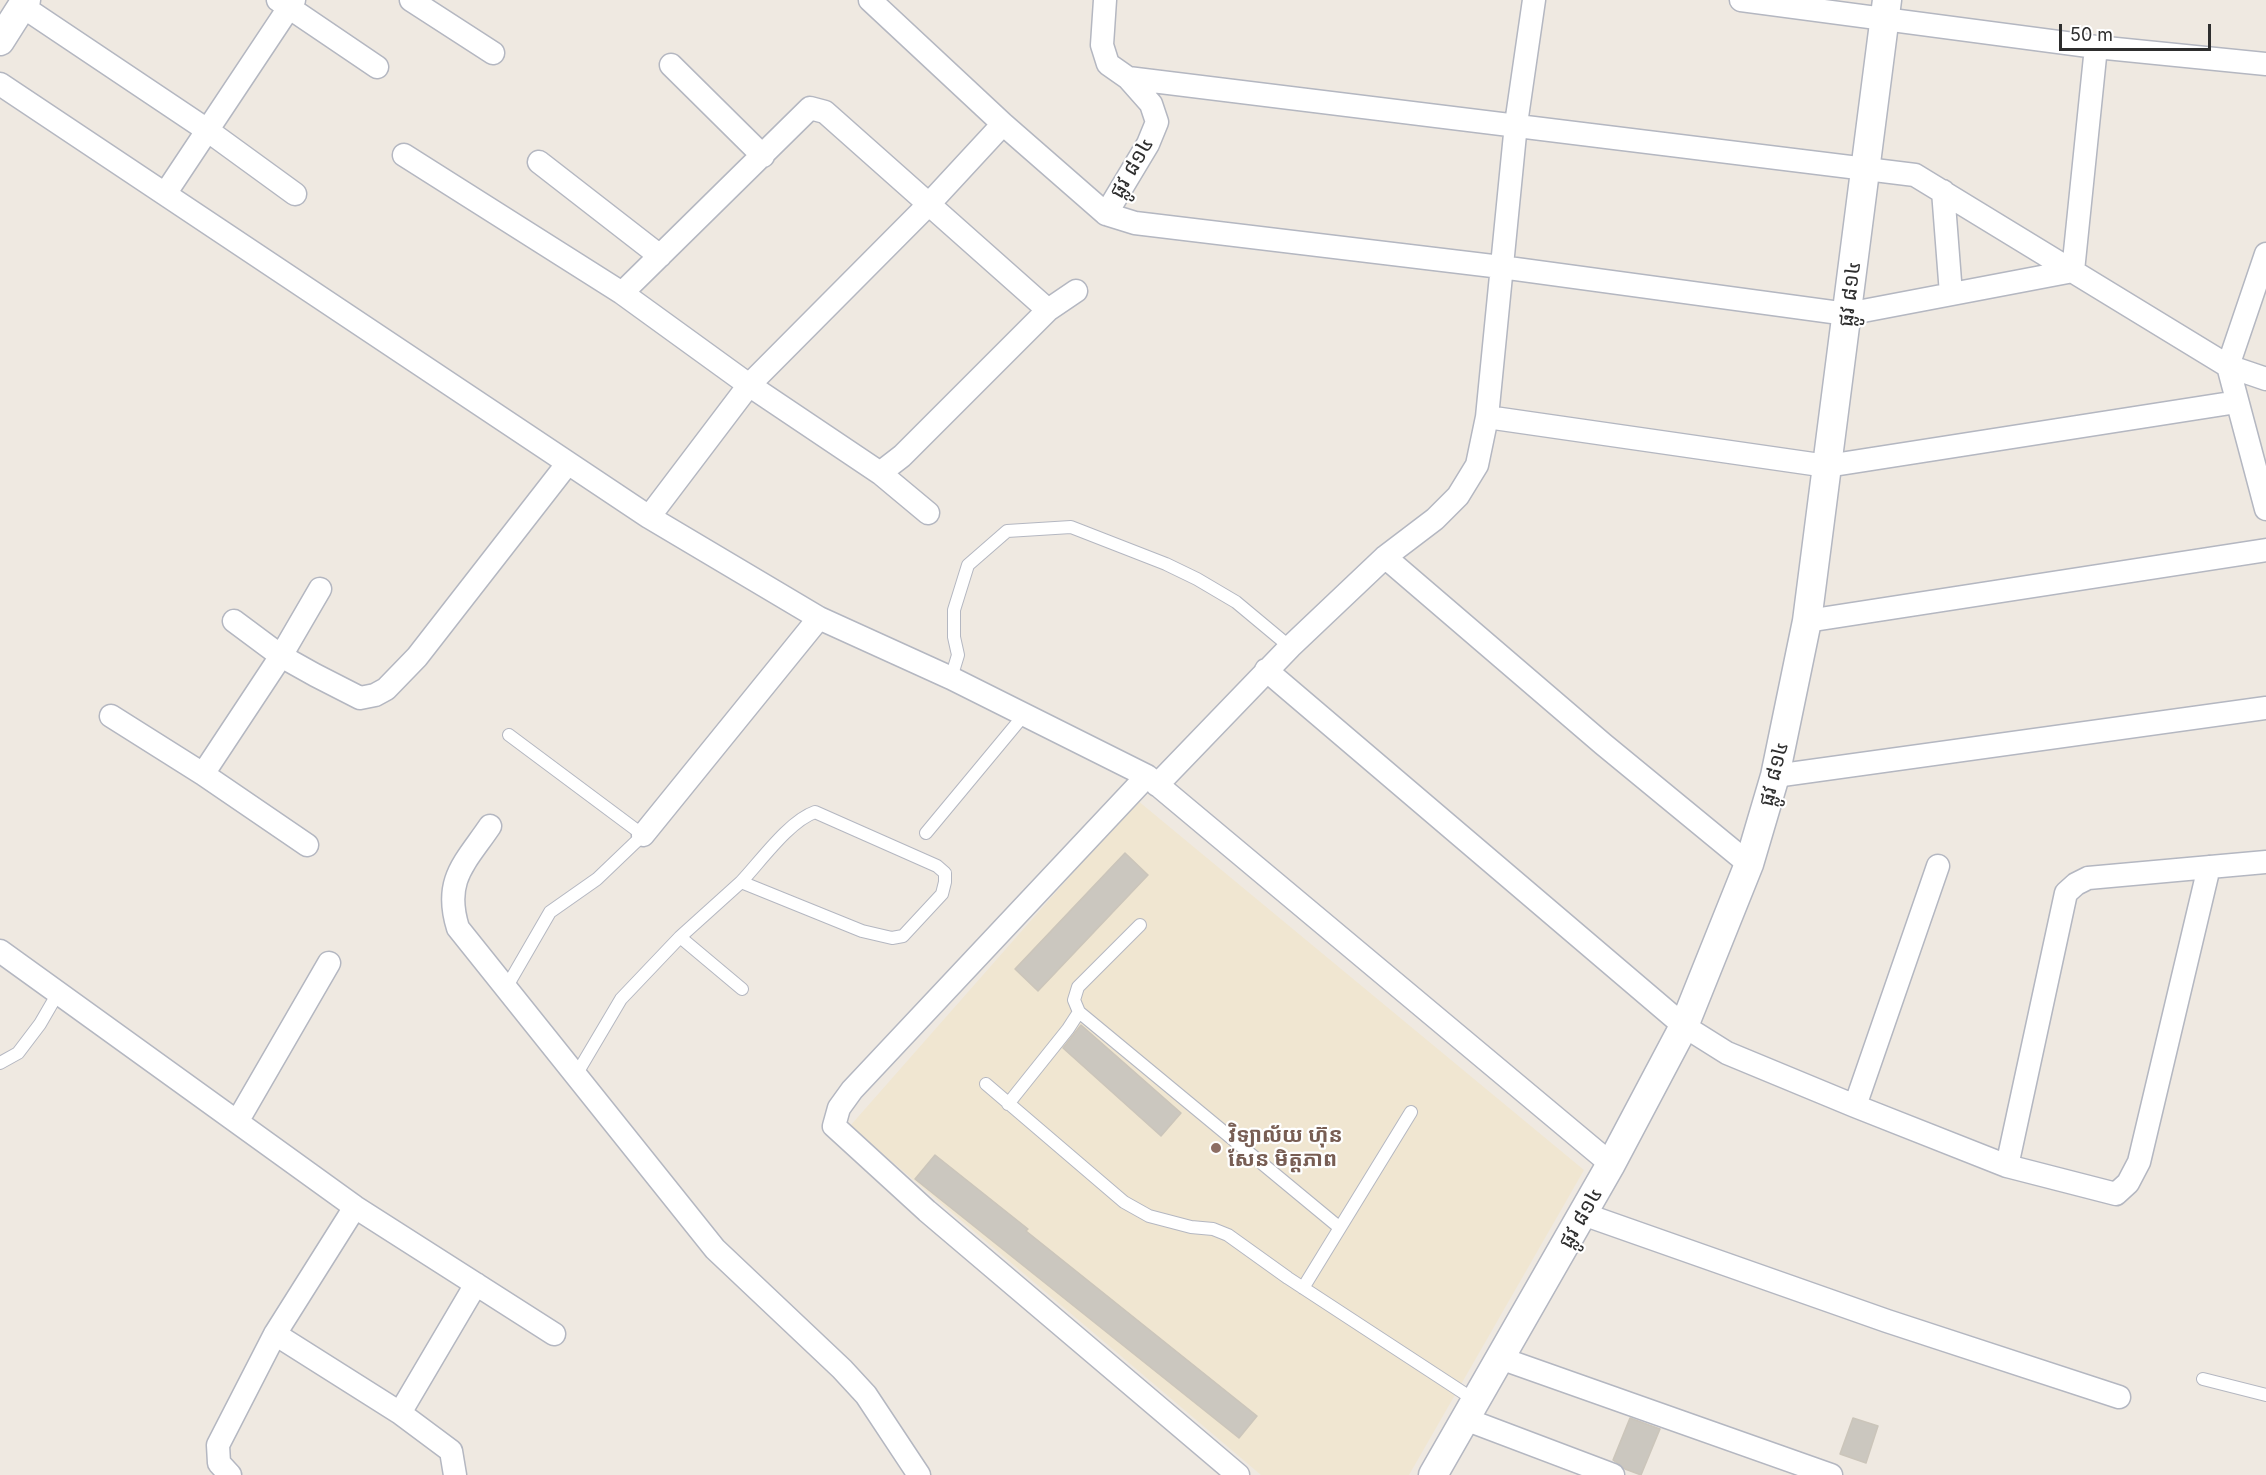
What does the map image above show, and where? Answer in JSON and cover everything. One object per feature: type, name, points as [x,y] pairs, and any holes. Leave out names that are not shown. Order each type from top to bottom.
[{"type":"street","points":[[411,0],[493,53]]},
{"type":"street","points":[[870,0],[1003,124],[1106,213],[1135,223],[1501,267],[1847,314],[2073,272]]},
{"type":"street","name":"ផ្លូវ ៨១៤","points":[[1105,0],[1102,45],[1108,64],[1128,78],[1151,104],[1157,122],[1148,144],[1106,213]]},
{"type":"street","points":[[1238,1475],[927,1211],[834,1126],[839,1108],[852,1090],[1152,780],[1385,557],[1435,519],[1458,496],[1477,465],[1487,417],[1516,124],[1534,0]]},
{"type":"street","points":[[1741,0],[1886,10],[2096,47],[2266,64]]},
{"type":"street","points":[[165,194],[287,2],[377,67]]},
{"type":"street","points":[[0,41],[24,3],[296,194]]},
{"type":"street","name":"ផ្លូវ ៨១៤","points":[[1433,1475],[1611,1164],[1684,1026],[1749,864],[1775,776],[1807,621],[1886,10]]},
{"type":"street","points":[[2073,272],[2096,47]]},
{"type":"street","points":[[672,65],[763,156]]},
{"type":"street","points":[[1128,78],[1866,167],[1916,175],[2228,366],[2266,379]]},
{"type":"street","points":[[0,84],[649,518],[819,618],[951,678],[1152,780],[1611,1164]]},
{"type":"street","points":[[622,293],[810,108],[825,112],[1048,310]]},
{"type":"street","points":[[649,518],[749,385],[928,204],[1003,124]]},
{"type":"street","points":[[404,155],[622,293],[749,385],[880,473],[928,513]]},
{"type":"street","points":[[538,162],[660,256]]},
{"type":"street","points":[[1943,191],[1951,294]]},
{"type":"street","points":[[2266,254],[2228,366],[2266,509]]},
{"type":"street","points":[[880,473],[903,456],[1048,310],[1076,291]]},
{"type":"street","points":[[1487,417],[1827,466],[2237,402]]},
{"type":"street","points":[[234,621],[281,656],[360,698],[375,695],[386,688],[417,657],[568,463]]},
{"type":"street","points":[[1807,621],[2266,550]]},
{"type":"street","points":[[1385,557],[1602,744],[1749,864]]},
{"type":"street","points":[[203,774],[281,656],[320,590]]},
{"type":"street","points":[[643,835],[819,618]]},
{"type":"street","points":[[1266,670],[1684,1026],[1727,1053],[1855,1106],[2007,1166],[2090,1189],[2116,1194],[2128,1183],[2139,1162],[2209,867]]},
{"type":"street","points":[[1775,776],[2266,708]]},
{"type":"street","points":[[111,716],[203,774],[307,845]]},
{"type":"street","points":[[490,825],[457,874],[452,890],[452,910],[458,928],[715,1249],[842,1369],[866,1395],[919,1475]]},
{"type":"street","points":[[2007,1166],[2066,893],[2076,884],[2088,878],[2266,862]]},
{"type":"street","points":[[1855,1106],[1938,866]]},
{"type":"street","points":[[0,951],[355,1207],[554,1334]]},
{"type":"street","points":[[237,1122],[329,963]]},
{"type":"street","points":[[230,1475],[219,1463],[218,1445],[275,1334],[355,1207]]},
{"type":"street","points":[[1583,1214],[1887,1321],[2119,1397]]},
{"type":"street","points":[[400,1413],[476,1284]]},
{"type":"street","points":[[275,1334],[400,1413],[451,1451],[455,1475]]},
{"type":"street","points":[[1500,1358],[1831,1475]]},
{"type":"street","points":[[1471,1410],[1613,1475]]},
{"type":"lane","points":[[951,678],[958,655],[954,637],[954,610],[968,564],[1007,531],[1071,527],[1166,564],[1236,602],[1290,647]]},
{"type":"lane","points":[[926,833],[1024,715]]},
{"type":"lane","points":[[506,988],[550,912],[597,879],[643,835],[509,735]]},
{"type":"lane","points":[[576,1075],[621,999],[680,937],[741,882],[803,816],[814,812],[938,866],[945,873],[942,894],[903,936],[892,938],[862,931],[741,882]]},
{"type":"lane","points":[[1140,925],[1078,987],[1074,1000],[1079,1012],[1340,1228]]},
{"type":"lane","points":[[680,937],[742,989]]},
{"type":"lane","points":[[0,1063],[18,1053],[40,1024],[57,993]]},
{"type":"lane","points":[[1008,1104],[1079,1012]]},
{"type":"lane","points":[[986,1084],[1124,1202],[1149,1216],[1191,1227],[1213,1229],[1228,1235],[1471,1410]]},
{"type":"lane","points":[[1303,1288],[1411,1112]]},
{"type":"lane","points":[[2203,1379],[2266,1395]]},
{"type":"shaded area","name":"វិទ្យាល័យ ហ៊ុន សែន មិត្តភាព","points":[[1137,800],[1584,1170],[1409,1475],[1261,1475],[850,1126]]},
{"type":"building","points":[[1125,853],[1148,875],[1038,991],[1015,969]]},
{"type":"building","points":[[1081,1025],[1181,1113],[1161,1136],[1063,1048]]},
{"type":"building","points":[[935,1155],[1257,1416],[1239,1438],[915,1179]]},
{"type":"building","points":[[1630,1418],[1660,1429],[1641,1475],[1625,1469],[1613,1460]]},
{"type":"building","points":[[1853,1418],[1878,1426],[1866,1463],[1840,1454]]},
{"type":"place","name":"វិទ្យាល័យ ហ៊ុន សែន មិត្តភាព","points":[[1216,1148]]}]
